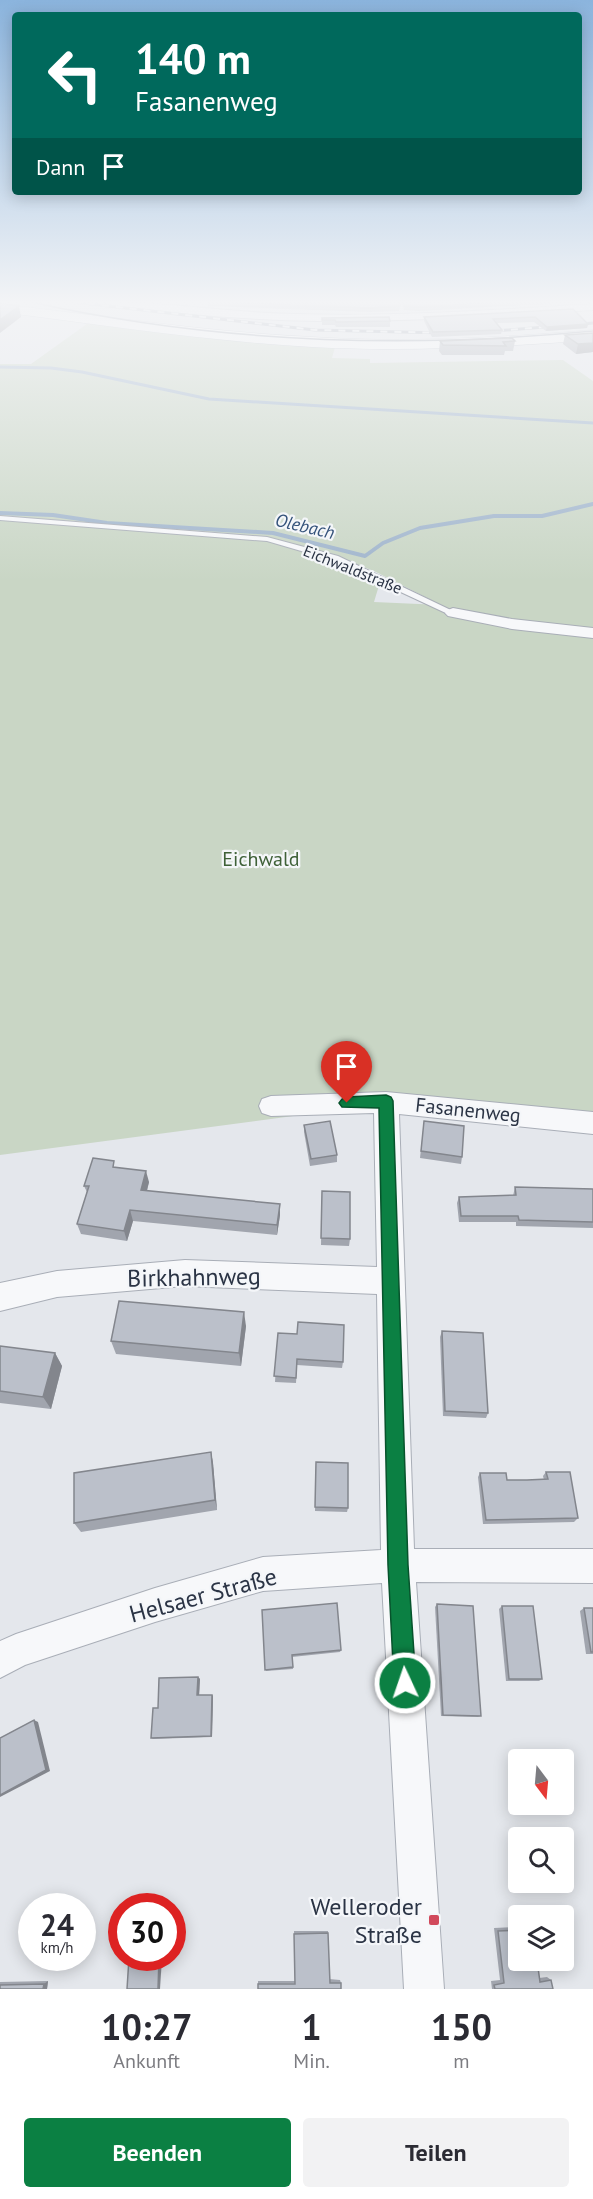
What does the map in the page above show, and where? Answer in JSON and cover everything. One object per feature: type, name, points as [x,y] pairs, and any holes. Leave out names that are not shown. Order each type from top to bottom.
[{"type":"street","name":"Eichwaldstraße","points":[[453,612],[512,624],[593,633]]},
{"type":"street","name":"Fasanenweg","points":[[271,1106],[386,1101],[593,1123]]},
{"type":"street","points":[[386,1101],[398,1565],[424,1989]]},
{"type":"street","name":"Birkhahnweg","points":[[0,1297],[57,1284],[185,1273],[389,1281]]},
{"type":"street","name":"Helsaer Straße","points":[[0,1660],[16,1651],[155,1605],[263,1574],[398,1565],[593,1566]]},
{"type":"lane","name":"Eichwaldstraße","points":[[0,518],[267,539],[335,558],[453,612]]},
{"type":"green space","name":"Eichwald","points":[[0,395],[593,395],[593,1128],[376,1105],[0,1155],[0,519],[265,540],[339,562],[380,582],[374,602],[441,605],[374,571],[337,557],[268,538],[0,516]]},
{"type":"building","points":[[330,1121],[337,1155],[311,1159],[304,1125]]},
{"type":"building","points":[[424,1121],[464,1126],[462,1157],[421,1151]]},
{"type":"building","points":[[93,1158],[114,1161],[113,1167],[146,1171],[141,1190],[280,1204],[277,1225],[130,1210],[124,1231],[77,1224],[89,1186],[84,1186]]},
{"type":"building","points":[[515,1187],[593,1189],[593,1222],[519,1220],[518,1216],[461,1216],[459,1197],[516,1195]]},
{"type":"building","points":[[322,1191],[350,1192],[350,1239],[321,1238]]},
{"type":"building","points":[[119,1301],[244,1312],[239,1353],[111,1341]]},
{"type":"building","points":[[298,1322],[344,1325],[343,1362],[297,1359],[296,1378],[274,1376],[278,1333],[297,1334]]},
{"type":"building","points":[[442,1331],[483,1333],[488,1413],[445,1411]]},
{"type":"building","points":[[0,1346],[55,1353],[43,1397],[0,1391]]},
{"type":"building","points":[[211,1452],[215,1500],[74,1523],[74,1473]]},
{"type":"building","points":[[316,1462],[348,1463],[348,1508],[315,1507]]},
{"type":"building","points":[[546,1472],[570,1472],[578,1518],[486,1520],[480,1473],[506,1473],[507,1480],[527,1480],[548,1479]]},
{"type":"building","points":[[337,1603],[341,1650],[292,1655],[293,1667],[265,1670],[262,1610]]},
{"type":"building","points":[[437,1604],[473,1606],[481,1716],[443,1715]]},
{"type":"building","points":[[502,1606],[533,1606],[542,1679],[509,1679]]},
{"type":"building","points":[[584,1608],[593,1608],[593,1652],[591,1652]]},
{"type":"building","points":[[198,1677],[197,1695],[212,1695],[211,1736],[151,1738],[153,1708],[158,1708],[159,1678]]},
{"type":"building","points":[[34,1720],[46,1770],[0,1795],[0,1738]]},
{"type":"building","points":[[498,1931],[508,1931],[508,1971],[538,1971],[540,1982],[551,1980],[553,1989],[495,1989],[494,1985],[504,1983]]},
{"type":"building","points":[[328,1933],[330,1983],[341,1983],[341,1989],[258,1989],[258,1984],[295,1984],[294,1934]]},
{"type":"building","points":[[128,1971],[159,1971],[158,1989],[127,1989]]},
{"type":"building","points":[[44,1984],[43,1989],[0,1989],[0,1985]]},
{"type":"waterway","points":[[189,395],[209,399],[593,423]]},
{"type":"waterway","name":"Olebach","points":[[0,513],[53,515],[107,523],[273,533],[365,556],[383,543],[420,528],[494,516],[542,516],[593,504]]},
{"type":"place","name":"Welleroder Straße","points":[[434,1920]]},
{"type":"route","points":[[347,1103],[386,1101],[398,1565],[405,1683]]}]
